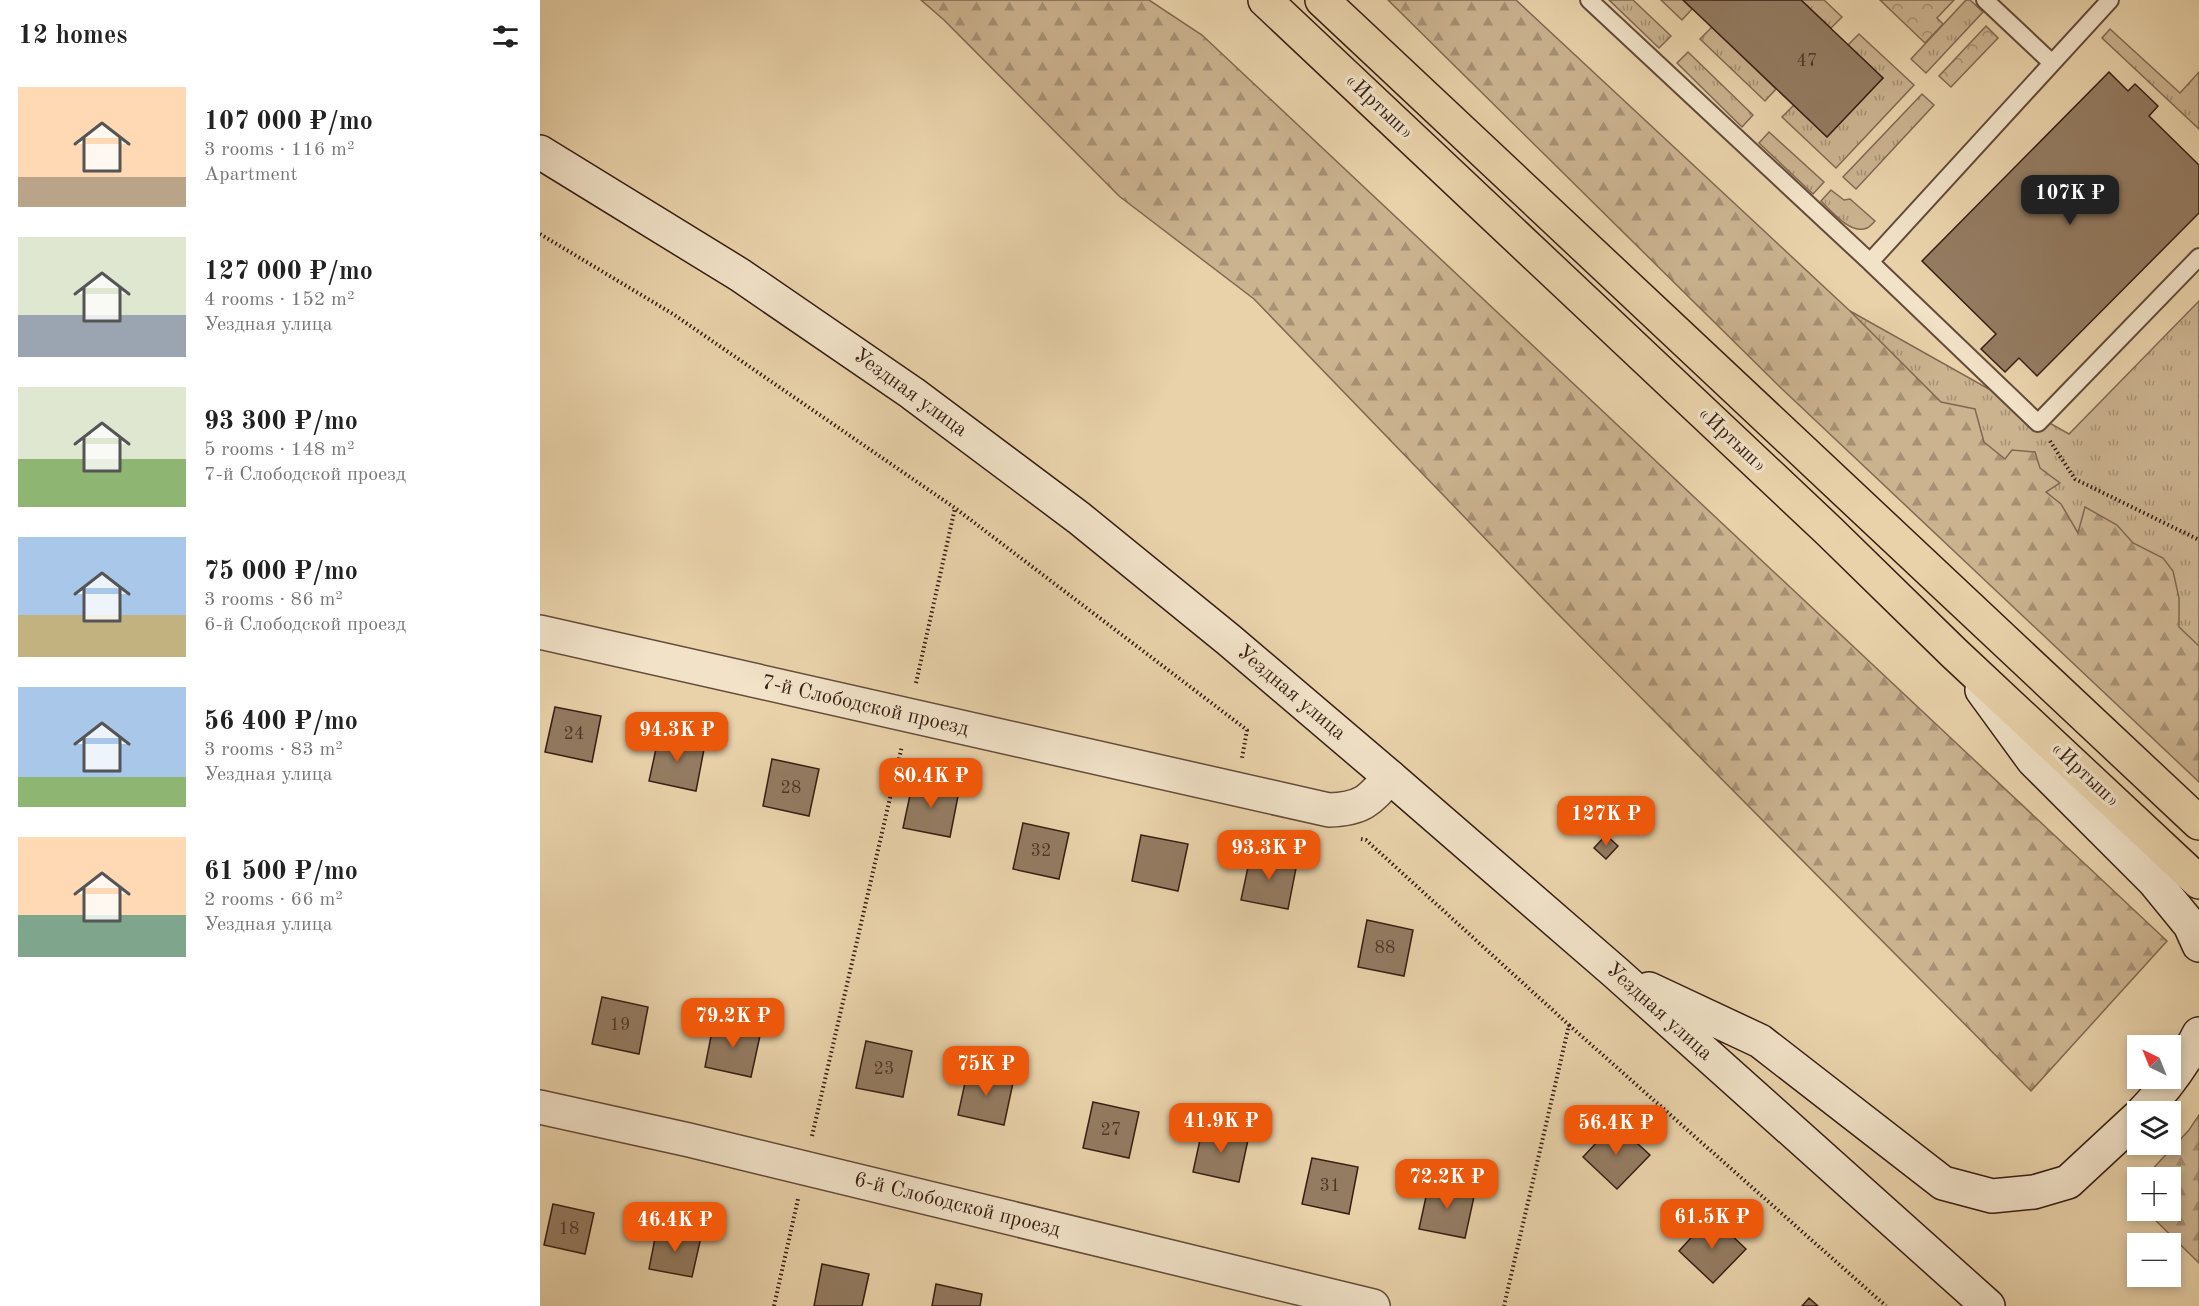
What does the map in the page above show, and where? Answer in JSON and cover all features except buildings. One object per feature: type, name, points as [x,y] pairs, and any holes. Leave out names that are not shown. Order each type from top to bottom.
[{"type":"highway","name":"«Иртыш»","points":[[1265,0],[2199,882]]},
{"type":"highway","name":"«Иртыш»","points":[[1322,0],[2199,823]]},
{"type":"street","name":"Уездная улица","points":[[540,152],[740,275],[912,393],[1079,518],[1229,640],[1615,972],[1988,1306]]},
{"type":"street","name":"7-й Слободской проезд","points":[[540,632],[1329,810],[1349,810],[1371,799],[1389,777]]},
{"type":"street","points":[[1954,653],[2033,760],[2154,881],[2190,925],[2199,945]]},
{"type":"street","points":[[1615,972],[1760,1041],[1943,1183],[1992,1196],[2034,1192],[2068,1182],[2127,1127]]},
{"type":"street","points":[[2153,1101],[2181,1067],[2199,1034]]},
{"type":"street","name":"6-й Слободской проезд","points":[[540,1107],[689,1140],[1373,1306]]},
{"type":"lane","points":[[1589,0],[1870,262],[2038,423],[2199,257]]},
{"type":"lane","points":[[1985,0],[2052,63]]},
{"type":"lane","points":[[1870,262],[2110,0]]},
{"type":"path","points":[[540,234],[674,314],[955,508],[1247,730],[1236,790]]},
{"type":"path","points":[[2038,423],[2075,478],[2199,540]]},
{"type":"path","points":[[774,1306],[955,508]]},
{"type":"path","points":[[1355,837],[1366,840],[1569,1025],[1886,1306]]},
{"type":"path","points":[[1503,1306],[1569,1025]]},
{"type":"green space","points":[[921,0],[1149,0],[1202,35],[2167,941],[2031,1091],[1557,613],[1254,299],[1119,196],[944,20]]},
{"type":"green space","points":[[1388,0],[1516,0],[1850,311],[1941,402],[1975,409],[1984,442],[2005,459],[2012,450],[2035,452],[2040,468],[2060,483],[2046,492],[2061,504],[2078,533],[2085,507],[2117,525],[2133,543],[2163,558],[2173,571],[2179,598],[2179,627],[2199,646],[2199,782],[1781,388]]},
{"type":"green space","points":[[1609,0],[1633,0],[1671,36],[1659,48]]},
{"type":"green space","points":[[1661,0],[1683,0],[1692,9],[1682,20]]},
{"type":"green space","points":[[1801,0],[1824,0],[1842,17],[1831,28]]},
{"type":"green space","points":[[1880,0],[1954,0],[1937,18],[1943,24],[1925,43]]},
{"type":"green space","points":[[1966,0],[1970,0],[1983,12],[1926,73],[1911,59]]},
{"type":"green space","points":[[1986,26],[1998,38],[1951,87],[1939,76]]},
{"type":"green space","points":[[1712,27],[1776,89],[1765,101],[1700,39]]},
{"type":"green space","points":[[2110,29],[2180,93],[2199,72],[2199,129],[2102,38]]},
{"type":"green space","points":[[1859,34],[1914,85],[1836,168],[1782,117],[1794,105],[1827,137],[1883,78],[1848,45]]},
{"type":"green space","points":[[1688,52],[1753,115],[1742,127],[1677,63]]},
{"type":"green space","points":[[1922,94],[1934,105],[1856,189],[1843,177]]},
{"type":"green space","points":[[1769,132],[1824,182],[1813,194],[1759,143]]},
{"type":"green space","points":[[1831,190],[1844,200],[1850,199],[1875,221],[1868,228],[1861,229],[1842,221],[1821,201]]},
{"type":"green space","points":[[2199,301],[2199,770],[1850,311],[2069,434]]},
{"type":"green space","points":[[2199,1115],[2199,1263],[2181,1245],[2181,1233],[2168,1233],[2156,1221],[2181,1221],[2181,1167],[2154,1167],[2166,1155],[2181,1155],[2181,1139]]}]
